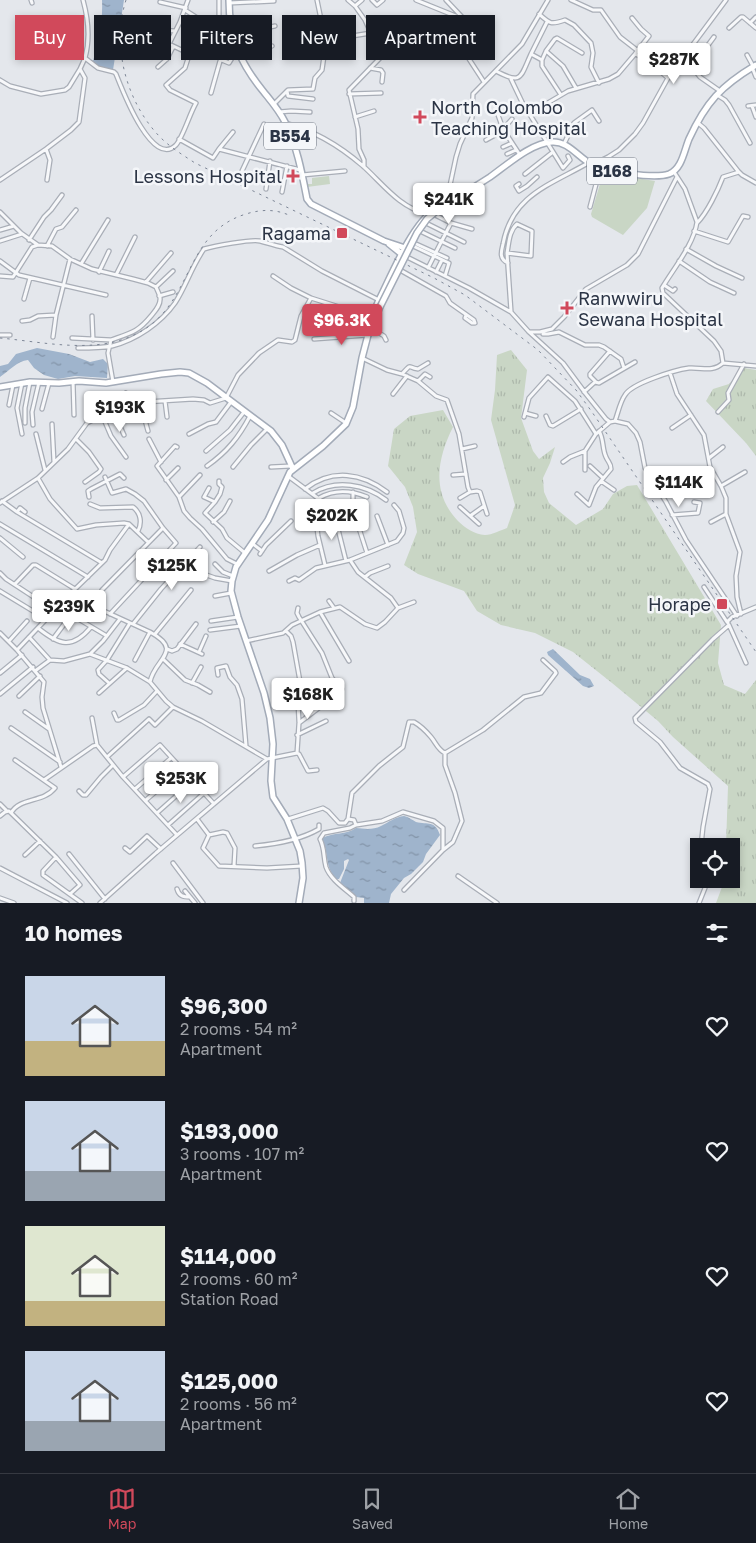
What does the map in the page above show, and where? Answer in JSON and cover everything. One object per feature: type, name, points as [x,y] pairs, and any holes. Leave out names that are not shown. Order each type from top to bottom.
[{"type":"main road","name":"B554","points":[[229,2],[230,15]]},
{"type":"main road","name":"B554","points":[[242,60],[286,123],[298,159],[307,199],[311,204],[384,241],[404,256]]},
{"type":"main road","points":[[675,174],[686,146],[706,106],[738,76],[754,66]]},
{"type":"main road","points":[[298,903],[303,878],[302,866],[295,839],[287,819],[274,797],[270,758],[272,730],[267,706],[238,617],[232,593],[232,578],[237,564],[253,544],[268,520],[292,468],[323,446],[346,424],[353,407],[362,358],[370,328],[417,232],[427,219],[442,207],[520,156],[548,142]]},
{"type":"main road","name":"B168","points":[[548,142],[564,144],[590,164],[600,169],[651,175],[675,174]]},
{"type":"main road","points":[[410,247],[418,225],[427,214],[442,207]]},
{"type":"main road","points":[[375,316],[379,300],[404,256],[426,223],[442,207]]},
{"type":"main road","name":"B554","points":[[384,241],[410,247]]},
{"type":"main road","points":[[375,316],[400,270],[404,256]]},
{"type":"main road","points":[[0,387],[30,382],[87,381],[102,384],[150,375],[185,372],[195,375],[271,431],[282,445],[292,468]]},
{"type":"street","points":[[0,80],[10,86],[41,94],[65,90],[69,87],[86,58],[88,49],[87,14],[83,0]]},
{"type":"street","points":[[181,50],[169,44],[188,0]]},
{"type":"street","points":[[160,2],[185,9],[198,19],[219,21],[219,0]]},
{"type":"street","points":[[317,0],[320,15]]},
{"type":"street","points":[[348,0],[356,6],[366,22]]},
{"type":"street","points":[[356,6],[362,0]]},
{"type":"street","points":[[372,0],[377,5],[383,0]]},
{"type":"street","points":[[416,0],[453,15]]},
{"type":"street","points":[[446,0],[460,15]]},
{"type":"street","points":[[442,207],[442,199],[449,190],[460,144],[472,118],[473,94],[522,44],[548,0]]},
{"type":"street","points":[[571,0],[593,10],[600,10],[620,37],[668,78]]},
{"type":"street","points":[[229,2],[274,1]]},
{"type":"street","points":[[508,263],[503,261],[501,253],[504,235],[515,211],[528,197],[539,189],[619,150],[643,123],[668,78],[726,1]]},
{"type":"street","points":[[539,14],[547,22],[553,24],[565,20],[574,25],[591,43],[593,53],[591,68],[599,83]]},
{"type":"street","points":[[729,28],[741,17],[756,28]]},
{"type":"street","points":[[750,23],[756,17]]},
{"type":"street","points":[[529,114],[576,88],[599,83],[618,74],[649,36],[632,18]]},
{"type":"street","points":[[511,79],[521,76],[547,22]]},
{"type":"street","points":[[171,31],[175,31]]},
{"type":"street","points":[[714,37],[693,68],[729,105],[750,143]]},
{"type":"street","points":[[561,95],[542,66],[542,60],[546,51],[557,38],[582,52]]},
{"type":"street","points":[[171,51],[173,47]]},
{"type":"street","points":[[546,51],[563,66],[576,88]]},
{"type":"street","points":[[531,54],[542,60]]},
{"type":"street","points":[[747,55],[754,66],[756,77]]},
{"type":"street","points":[[86,58],[98,68],[116,74],[135,117],[151,142],[160,148],[168,149],[175,145],[179,139],[196,103],[170,90],[166,85],[169,80],[185,68],[188,60]]},
{"type":"street","points":[[158,66],[166,60]]},
{"type":"street","points":[[211,93],[220,61],[222,60]]},
{"type":"street","points":[[274,104],[287,91],[313,89],[315,78],[322,70],[324,60]]},
{"type":"street","points":[[364,167],[349,90],[379,60]]},
{"type":"street","points":[[470,60],[484,82]]},
{"type":"street","points":[[370,68],[381,70],[383,73],[382,82]]},
{"type":"street","points":[[0,180],[46,149],[79,122],[85,78],[80,69]]},
{"type":"street","points":[[496,71],[511,79],[529,114],[563,168],[570,160],[568,156]]},
{"type":"street","points":[[287,91],[288,96],[313,99]]},
{"type":"street","points":[[349,94],[381,93]]},
{"type":"street","points":[[752,106],[756,117]]},
{"type":"street","points":[[564,144],[574,123],[592,110],[598,121]]},
{"type":"street","points":[[355,117],[374,111]]},
{"type":"street","points":[[279,112],[310,112]]},
{"type":"street","points":[[497,112],[504,130],[520,156]]},
{"type":"street","points":[[486,140],[504,130],[512,119]]},
{"type":"street","points":[[286,123],[302,127],[342,150],[364,167],[386,190],[402,203],[427,214]]},
{"type":"street","points":[[697,123],[704,128],[739,172],[756,183]]},
{"type":"street","points":[[242,171],[264,124]]},
{"type":"street","points":[[179,139],[213,158],[233,132]]},
{"type":"street","points":[[503,147],[512,143]]},
{"type":"street","points":[[46,149],[50,160],[47,180]]},
{"type":"street","points":[[219,149],[270,161],[301,173],[345,172]]},
{"type":"street","points":[[507,154],[516,150]]},
{"type":"street","points":[[525,174],[553,152]]},
{"type":"street","points":[[266,190],[270,161]]},
{"type":"street","points":[[282,192],[282,183],[287,166]]},
{"type":"street","points":[[590,207],[600,169]]},
{"type":"street","points":[[722,363],[721,351],[714,341],[663,293],[662,288],[686,249],[697,223],[702,218],[719,188],[723,177],[739,172]]},
{"type":"street","points":[[675,174],[684,189],[697,223]]},
{"type":"street","points":[[529,332],[552,330],[586,289],[627,264],[638,254],[675,174]]},
{"type":"street","points":[[519,184],[516,186],[518,191],[537,177]]},
{"type":"street","points":[[29,240],[44,217],[52,210],[62,195]]},
{"type":"street","points":[[46,246],[56,229],[62,227],[76,210]]},
{"type":"street","points":[[0,212],[22,234],[38,245],[52,246],[70,259],[99,272],[146,282],[156,287],[159,304],[145,324],[136,331],[111,340],[72,338]]},
{"type":"street","points":[[435,214],[450,223],[472,229]]},
{"type":"street","points":[[694,231],[728,242],[742,216],[748,217]]},
{"type":"street","points":[[81,264],[108,220]]},
{"type":"street","points":[[426,223],[464,242]]},
{"type":"street","points":[[428,268],[450,223]]},
{"type":"street","points":[[507,253],[531,256],[532,231],[517,224],[510,235],[507,253],[511,312]]},
{"type":"street","points":[[0,230],[14,226]]},
{"type":"street","points":[[420,231],[455,248]]},
{"type":"street","points":[[0,241],[22,234]]},
{"type":"street","points":[[116,275],[135,236]]},
{"type":"street","points":[[78,348],[110,346],[140,334],[168,311],[176,301],[202,252],[208,248],[258,240],[283,247],[322,271],[379,300]]},
{"type":"street","points":[[0,276],[13,277],[32,247],[38,245]]},
{"type":"street","points":[[410,247],[447,258]]},
{"type":"street","points":[[686,249],[742,278]]},
{"type":"street","points":[[99,272],[109,251]]},
{"type":"street","points":[[146,282],[171,253]]},
{"type":"street","points":[[435,255],[449,264],[445,276]]},
{"type":"street","points":[[404,256],[511,312],[529,332],[563,363],[584,392],[610,422]]},
{"type":"street","points":[[53,337],[56,316],[70,259]]},
{"type":"street","points":[[436,272],[442,260]]},
{"type":"street","points":[[0,261],[16,273],[30,278],[106,295]]},
{"type":"street","points":[[679,261],[710,282],[734,293]]},
{"type":"street","points":[[400,270],[446,296],[450,303],[466,315]]},
{"type":"street","points":[[156,287],[174,271]]},
{"type":"street","points":[[273,276],[311,298],[375,316]]},
{"type":"street","points":[[24,299],[30,278]]},
{"type":"street","points":[[664,285],[673,291],[675,289]]},
{"type":"street","points":[[159,296],[173,292]]},
{"type":"street","points":[[102,563],[1,502],[38,478],[76,439],[87,423],[102,415],[137,403],[194,399],[210,402],[226,398],[238,375],[259,353],[278,340],[292,342],[295,340],[301,316],[311,298]]},
{"type":"street","points":[[22,321],[38,316],[56,316]]},
{"type":"street","points":[[92,316],[93,340]]},
{"type":"street","points":[[370,328],[384,336],[386,340]]},
{"type":"street","points":[[540,332],[548,334],[562,333],[585,344],[599,346],[621,359],[624,368]]},
{"type":"street","points":[[0,335],[10,335]]},
{"type":"street","points":[[314,339],[368,335]]},
{"type":"street","points":[[111,340],[108,352],[113,382]]},
{"type":"street","points":[[596,382],[590,374],[610,352]]},
{"type":"street","points":[[362,358],[387,370],[408,376],[418,381],[436,396],[447,400],[459,434],[470,492]]},
{"type":"street","points":[[584,392],[596,382],[599,383],[635,362]]},
{"type":"street","points":[[402,374],[409,366],[418,369],[428,363]]},
{"type":"street","points":[[615,421],[624,395],[629,390],[658,376],[690,368],[708,370],[722,363],[756,366]]},
{"type":"street","points":[[718,412],[728,400],[728,393],[744,364]]},
{"type":"street","points":[[670,373],[674,387],[704,435],[710,467],[726,498],[726,514],[740,552],[736,576],[739,615]]},
{"type":"street","points":[[418,381],[425,374],[430,377]]},
{"type":"street","points":[[393,394],[408,376]]},
{"type":"street","points":[[536,416],[525,415],[529,398],[548,376],[575,401],[596,434]]},
{"type":"street","points":[[73,381],[74,416]]},
{"type":"street","points":[[25,423],[25,408],[30,382]]},
{"type":"street","points":[[33,424],[32,412],[39,382]]},
{"type":"street","points":[[22,383],[17,408],[22,434]]},
{"type":"street","points":[[42,409],[49,383]]},
{"type":"street","points":[[9,405],[13,385]]},
{"type":"street","points":[[126,393],[137,403],[145,417],[148,431]]},
{"type":"street","points":[[165,401],[167,417]]},
{"type":"street","points":[[189,434],[216,422],[231,402]]},
{"type":"street","points":[[546,416],[550,426],[553,426],[581,409]]},
{"type":"street","points":[[113,411],[124,434]]},
{"type":"street","points":[[206,451],[230,430],[244,412]]},
{"type":"street","points":[[331,413],[346,424]]},
{"type":"street","points":[[102,415],[110,436],[126,457]]},
{"type":"street","points":[[672,428],[691,415]]},
{"type":"street","points":[[207,466],[232,445],[250,416]]},
{"type":"street","points":[[585,470],[585,451],[596,434],[610,422],[615,421],[628,424],[636,433],[640,442],[645,468],[686,540],[739,615]]},
{"type":"street","points":[[52,424],[54,462]]},
{"type":"street","points":[[233,467],[267,429]]},
{"type":"street","points":[[577,494],[589,505],[596,488],[611,469],[612,466],[606,456],[602,436],[599,431]]},
{"type":"street","points":[[36,434],[46,470]]},
{"type":"street","points":[[149,438],[162,462]]},
{"type":"street","points":[[76,439],[89,452],[101,469],[84,482]]},
{"type":"street","points":[[462,449],[475,446]]},
{"type":"street","points":[[176,447],[157,466],[179,497],[184,511],[227,559],[237,564]]},
{"type":"street","points":[[709,458],[723,447]]},
{"type":"street","points":[[562,462],[585,451]]},
{"type":"street","points":[[590,466],[614,490]]},
{"type":"street","points":[[270,467],[292,468]]},
{"type":"street","points":[[166,480],[178,468]]},
{"type":"street","points":[[721,486],[745,472]]},
{"type":"street","points":[[88,497],[88,491],[120,474],[124,478]]},
{"type":"street","points":[[453,475],[466,474]]},
{"type":"street","points":[[179,497],[200,475]]},
{"type":"street","points":[[305,489],[319,480],[344,475],[370,480],[387,492]]},
{"type":"street","points":[[288,476],[323,502],[324,505],[317,528],[325,565]]},
{"type":"street","points":[[105,477],[112,493],[126,489],[139,497],[176,544],[110,614]]},
{"type":"street","points":[[38,478],[50,499],[77,529],[96,525],[124,523],[138,531],[148,542]]},
{"type":"street","points":[[219,481],[218,483],[222,488],[215,502],[205,513],[222,529],[227,538],[246,553]]},
{"type":"street","points":[[312,493],[338,484],[357,486],[369,490],[386,500]]},
{"type":"street","points":[[209,488],[204,497],[215,502]]},
{"type":"street","points":[[319,498],[329,493],[353,492],[367,497]]},
{"type":"street","points":[[353,492],[353,503]]},
{"type":"street","points":[[460,498],[470,492],[480,492],[487,514]]},
{"type":"street","points":[[213,522],[224,512],[230,501]]},
{"type":"street","points":[[672,515],[698,513],[700,503],[694,502]]},
{"type":"street","points":[[345,503],[362,504]]},
{"type":"street","points":[[90,504],[100,508],[133,507],[139,513],[141,523],[138,531]]},
{"type":"street","points":[[289,581],[295,578],[299,580],[305,574],[325,565],[348,560],[397,541],[404,528],[394,505]]},
{"type":"street","points":[[470,516],[484,506]]},
{"type":"street","points":[[460,507],[480,524]]},
{"type":"street","points":[[17,512],[20,508],[25,512]]},
{"type":"street","points":[[711,522],[726,514]]},
{"type":"street","points":[[377,516],[388,545]]},
{"type":"street","points":[[335,517],[348,560],[358,572],[391,598],[398,608]]},
{"type":"street","points":[[356,519],[367,553]]},
{"type":"street","points":[[253,544],[261,552],[291,521]]},
{"type":"street","points":[[0,524],[88,577]]},
{"type":"street","points":[[17,650],[102,563],[128,524]]},
{"type":"street","points":[[94,606],[102,590],[162,528]]},
{"type":"street","points":[[0,538],[23,557]]},
{"type":"street","points":[[269,571],[296,555],[320,545]]},
{"type":"street","points":[[109,683],[98,672],[132,624],[200,547]]},
{"type":"street","points":[[215,564],[232,578]]},
{"type":"street","points":[[14,584],[33,565],[36,565],[75,589]]},
{"type":"street","points":[[365,577],[388,566]]},
{"type":"street","points":[[0,573],[55,611]]},
{"type":"street","points":[[201,573],[215,578],[232,578]]},
{"type":"street","points":[[704,587],[728,624],[746,663]]},
{"type":"street","points":[[155,634],[191,590]]},
{"type":"street","points":[[0,591],[46,619]]},
{"type":"street","points":[[215,596],[232,593]]},
{"type":"street","points":[[69,595],[155,634],[166,643],[167,650],[150,682]]},
{"type":"street","points":[[329,601],[334,608]]},
{"type":"street","points":[[246,641],[280,634],[292,625],[320,612],[340,607],[365,624],[377,628],[398,608],[414,602]]},
{"type":"street","points":[[58,607],[107,636]]},
{"type":"street","points":[[702,838],[710,789],[708,784],[680,768],[665,747],[636,722],[635,718],[728,624],[732,617],[756,607]]},
{"type":"street","points":[[298,608],[297,613],[301,621],[322,653],[332,678],[342,689],[342,691],[299,723]]},
{"type":"street","points":[[320,612],[349,661]]},
{"type":"street","points":[[53,639],[71,615]]},
{"type":"street","points":[[212,621],[238,617]]},
{"type":"street","points":[[0,694],[34,669],[50,660],[64,661],[90,654],[120,619]]},
{"type":"street","points":[[9,641],[27,621]]},
{"type":"street","points":[[167,650],[177,649],[196,624]]},
{"type":"street","points":[[210,630],[241,626]]},
{"type":"street","points":[[38,628],[58,642],[69,643],[83,637],[92,627]]},
{"type":"street","points":[[286,631],[293,642],[301,687]]},
{"type":"street","points":[[134,660],[150,632]]},
{"type":"street","points":[[0,633],[22,655],[44,682],[43,708],[61,767]]},
{"type":"street","points":[[180,644],[200,653],[206,636]]},
{"type":"street","points":[[29,637],[50,660]]},
{"type":"street","points":[[90,654],[140,675],[150,682],[173,707],[270,758]]},
{"type":"street","points":[[0,673],[22,655]]},
{"type":"street","points":[[163,659],[184,680],[210,692]]},
{"type":"street","points":[[445,753],[483,730],[524,697],[538,695],[544,691],[556,673],[543,660]]},
{"type":"street","points":[[218,675],[217,668],[226,666],[230,677],[237,685],[242,699],[246,746]]},
{"type":"street","points":[[192,683],[201,667]]},
{"type":"street","points":[[100,693],[127,668]]},
{"type":"street","points":[[19,696],[40,676]]},
{"type":"street","points":[[114,713],[119,720],[144,705],[157,691]]},
{"type":"street","points":[[309,696],[298,702],[297,754],[299,754],[308,771],[318,770]]},
{"type":"street","points":[[107,757],[142,724],[149,719],[155,725],[173,707]]},
{"type":"street","points":[[25,712],[49,729]]},
{"type":"street","points":[[92,718],[97,745],[123,777],[178,835]]},
{"type":"street","points":[[297,735],[326,721]]},
{"type":"street","points":[[287,819],[323,808],[339,823],[345,823],[348,819],[352,793],[379,766],[403,747],[409,722],[414,722],[422,727],[441,751],[445,753]]},
{"type":"street","points":[[11,728],[60,763]]},
{"type":"street","points":[[44,780],[97,745]]},
{"type":"street","points":[[123,777],[160,745],[214,804]]},
{"type":"street","points":[[404,890],[453,842],[462,821],[446,766],[445,753]]},
{"type":"street","points":[[100,903],[270,758],[297,754]]},
{"type":"street","points":[[135,789],[171,758]]},
{"type":"street","points":[[0,816],[9,812],[17,805],[39,799],[53,791],[54,786],[15,760]]},
{"type":"street","points":[[79,791],[83,796],[86,795],[114,765]]},
{"type":"street","points":[[146,800],[182,769]]},
{"type":"street","points":[[157,813],[192,781]]},
{"type":"street","points":[[168,825],[204,793]]},
{"type":"street","points":[[0,804],[56,857],[80,885],[70,894]]},
{"type":"street","points":[[354,901],[354,897],[327,869],[324,848],[320,839],[324,833],[382,821],[403,812],[434,821],[442,828],[443,850]]},
{"type":"street","points":[[197,819],[209,835]]},
{"type":"street","points":[[348,819],[354,820],[356,825]]},
{"type":"street","points":[[254,846],[268,846],[311,834],[320,829],[319,825]]},
{"type":"street","points":[[209,835],[227,833],[235,848],[234,866]]},
{"type":"street","points":[[209,835],[203,848],[219,866],[267,868],[302,866]]},
{"type":"street","points":[[125,848],[130,852],[147,836],[161,849]]},
{"type":"street","points":[[25,855],[40,841]]},
{"type":"street","points":[[70,854],[105,899]]},
{"type":"street","points":[[56,857],[42,873],[43,875],[82,903]]},
{"type":"street","points":[[173,863],[203,903]]},
{"type":"street","points":[[0,868],[67,903]]},
{"type":"street","points":[[458,876],[497,903]]},
{"type":"street","points":[[699,903],[705,888]]},
{"type":"street","points":[[176,889],[184,897],[190,896]]},
{"type":"street","points":[[185,891],[195,903]]},
{"type":"street","points":[[0,898],[14,903]]},
{"type":"green space","points":[[604,173],[655,181],[647,208],[623,235],[592,217],[591,214]]},
{"type":"green space","points":[[329,176],[330,184],[307,187],[307,184],[312,184],[312,178]]},
{"type":"green space","points":[[511,350],[527,370],[521,418],[533,451],[539,459],[555,447],[543,478],[544,492],[549,503],[576,525],[603,509],[613,494],[627,486],[637,485],[721,625],[718,663],[724,685],[745,694],[756,680],[756,903],[716,903],[722,888],[740,888],[740,838],[726,838],[728,786],[673,737],[658,721],[573,652],[535,633],[501,625],[477,611],[464,591],[418,574],[404,565],[417,532],[413,507],[405,487],[388,466],[394,429],[410,416],[443,410],[453,427],[443,451],[439,476],[444,499],[449,510],[458,521],[470,530],[485,535],[507,528],[515,505],[491,420],[497,355]]},
{"type":"green space","points":[[744,368],[756,370],[756,456],[706,401],[713,389],[729,384]]},
{"type":"water","points":[[102,0],[124,0],[122,15],[102,15]]},
{"type":"water","points":[[94,57],[94,60],[115,60],[113,70],[100,67],[93,61]]},
{"type":"water","points":[[37,348],[69,354],[90,362],[103,359],[108,364],[107,378],[75,376],[58,379],[44,375],[34,368],[28,360],[17,364],[0,377],[0,366],[8,364],[16,354]]},
{"type":"water","points":[[553,649],[580,675],[590,679],[594,686],[589,688],[583,686],[548,655],[547,652]]},
{"type":"water","points":[[404,816],[416,822],[433,825],[440,835],[426,854],[423,862],[404,878],[391,894],[389,903],[364,903],[364,898],[356,897],[340,883],[348,859],[344,861],[344,869],[339,879],[336,879],[331,873],[322,838],[348,832],[356,828],[375,828]]},
{"type":"railway","points":[[126,0],[120,36],[121,55],[125,73],[139,108],[148,123],[160,137],[195,163],[434,278],[465,295],[538,350],[576,390],[592,412],[756,652]]},
{"type":"railway","points":[[0,338],[70,345],[105,344],[122,340],[138,333],[156,320],[170,305],[199,252],[210,237],[226,223],[258,211],[269,210],[291,216]]},
{"type":"place","name":"North Colombo Teaching Hospital","points":[[420,117]]},
{"type":"place","name":"Lessons Hospital","points":[[293,176]]},
{"type":"place","name":"Ragama","points":[[342,233]]},
{"type":"place","name":"Ranwwiru Sewana Hospital","points":[[567,308]]},
{"type":"place","name":"Horape","points":[[722,604]]}]
